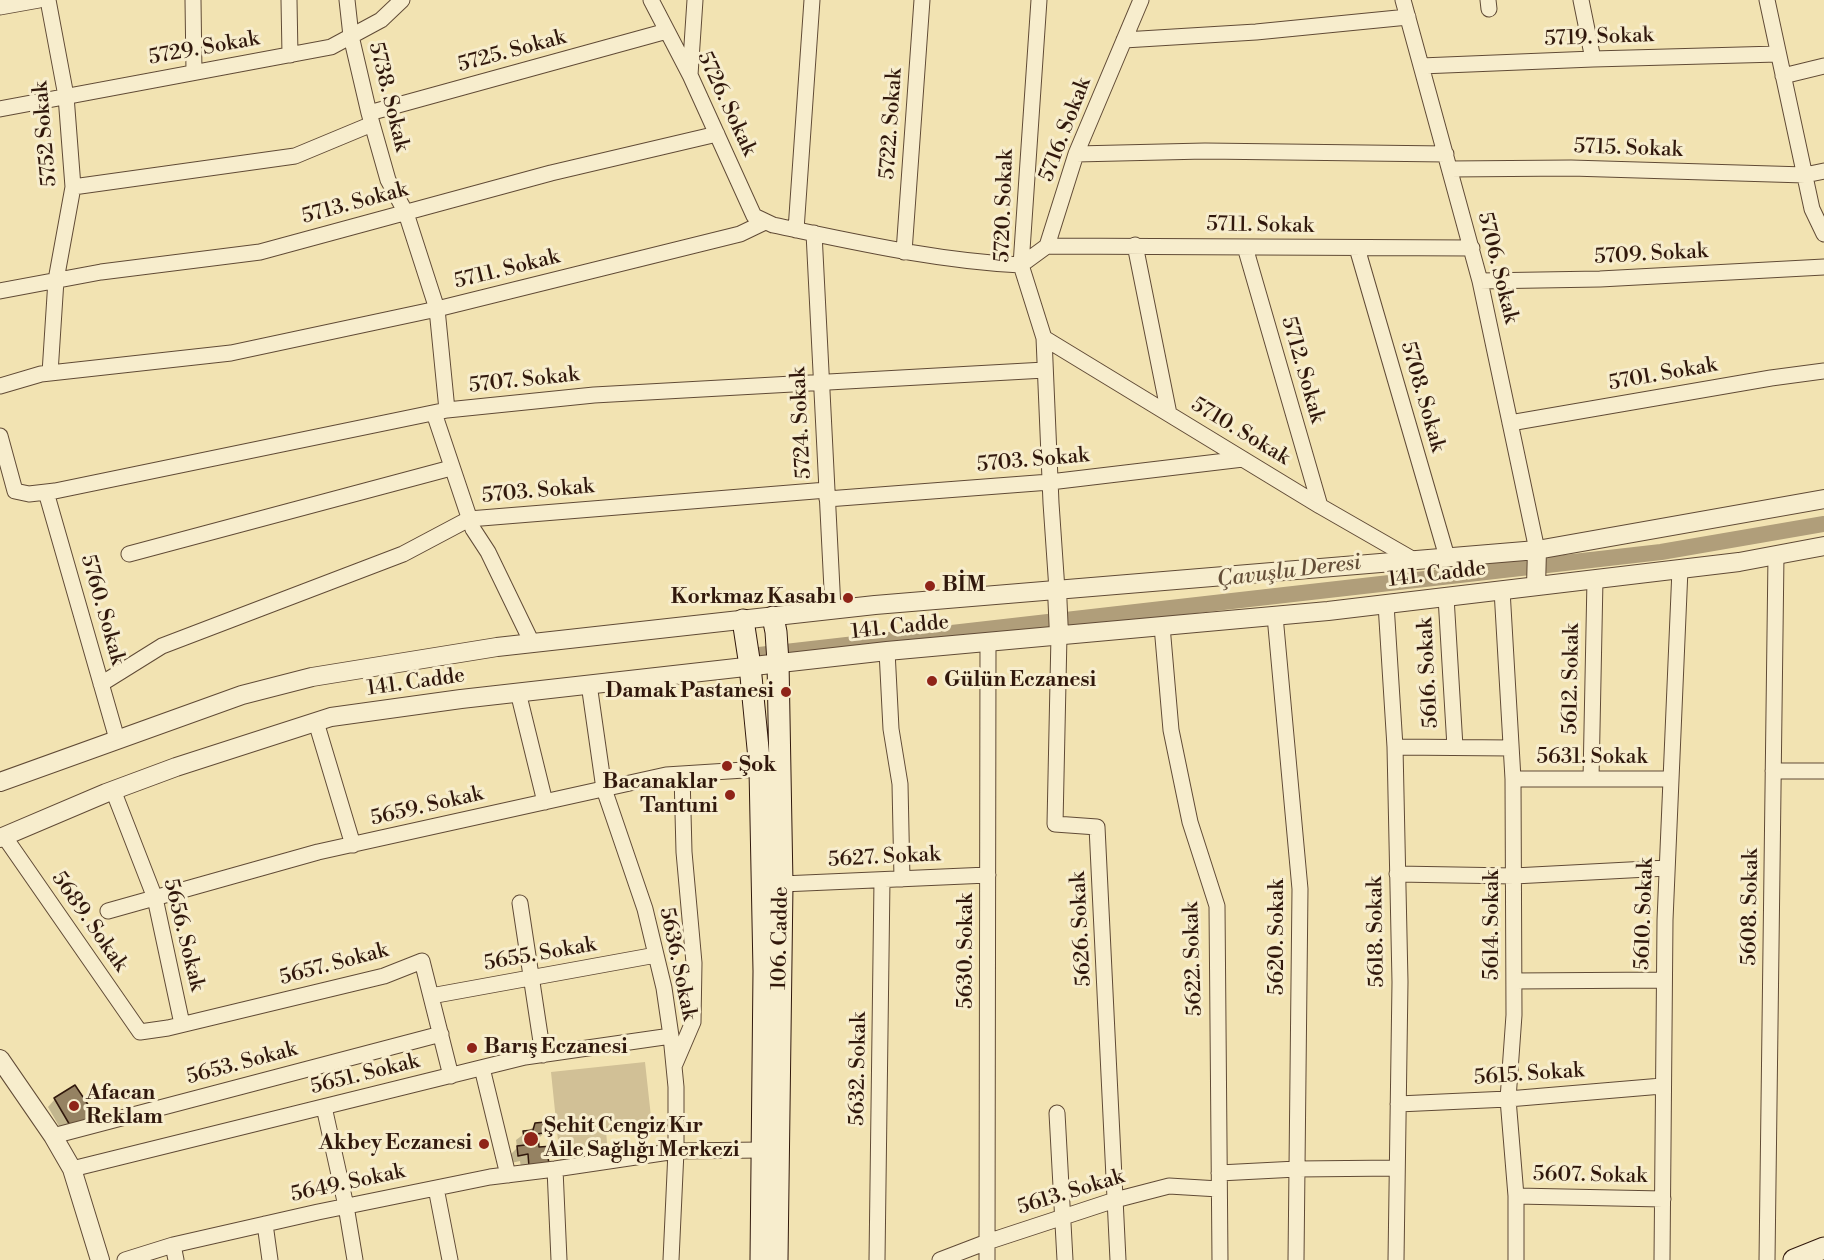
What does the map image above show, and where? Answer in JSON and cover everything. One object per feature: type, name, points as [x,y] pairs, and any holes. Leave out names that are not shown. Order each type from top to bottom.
[{"type":"main road","name":"106. Cadde","points":[[775,624],[778,663],[782,884],[777,1260]]},
{"type":"main road","name":"106. Cadde","points":[[743,627],[750,666],[760,769],[764,970],[761,1260]]},
{"type":"main road","points":[[1794,1260],[1824,1248]]},
{"type":"street","points":[[0,7],[39,0]]},
{"type":"street","name":"5752 Sokak","points":[[48,0],[66,96],[73,187],[56,280],[50,373]]},
{"type":"street","points":[[193,0],[194,72]]},
{"type":"street","points":[[289,0],[290,55]]},
{"type":"street","name":"5738. Sokak","points":[[347,0],[351,36],[370,119],[388,180],[406,213],[437,309],[440,411],[451,468],[473,530],[488,552],[532,643]]},
{"type":"street","name":"5729. Sokak","points":[[0,109],[331,47],[381,20],[402,0]]},
{"type":"street","name":"5726. Sokak","points":[[651,0],[690,75],[754,216],[765,222]]},
{"type":"street","points":[[690,75],[695,0]]},
{"type":"street","points":[[796,230],[812,0]]},
{"type":"street","name":"5722. Sokak","points":[[904,252],[922,0]]},
{"type":"street","name":"5720. Sokak","points":[[1039,0],[1020,265],[1044,338],[1057,590]]},
{"type":"street","name":"5716. Sokak","points":[[1047,246],[1076,154],[1141,0]]},
{"type":"street","name":"5706. Sokak","points":[[1403,0],[1480,281],[1538,551]]},
{"type":"street","points":[[1581,0],[1593,59]]},
{"type":"street","points":[[1767,0],[1812,209],[1824,234]]},
{"type":"street","points":[[1124,40],[1256,32],[1408,17]]},
{"type":"street","name":"5725. Sokak","points":[[73,187],[295,156],[370,119],[667,31]]},
{"type":"street","name":"5719. Sokak","points":[[1422,66],[1778,54]]},
{"type":"street","points":[[1783,76],[1824,66]]},
{"type":"street","name":"5713. Sokak","points":[[0,291],[101,272],[260,252],[551,173],[717,134]]},
{"type":"street","points":[[1076,154],[1205,151],[1446,154]]},
{"type":"street","name":"5715. Sokak","points":[[1450,169],[1571,168],[1805,175],[1824,171]]},
{"type":"street","points":[[765,222],[904,252],[993,263],[1020,265],[1047,246]]},
{"type":"street","name":"5711. Sokak","points":[[0,386],[50,373],[231,353],[437,309],[740,234],[765,222]]},
{"type":"street","name":"5724. Sokak","points":[[814,233],[833,609]]},
{"type":"street","points":[[1134,245],[1169,414]]},
{"type":"street","name":"5711. Sokak","points":[[1047,246],[1472,249]]},
{"type":"street","name":"5712. Sokak","points":[[1245,247],[1320,506]]},
{"type":"street","name":"5708. Sokak","points":[[1357,248],[1447,557]]},
{"type":"street","name":"5709. Sokak","points":[[1480,281],[1600,279],[1824,267]]},
{"type":"street","name":"5710. Sokak","points":[[1044,338],[1320,506],[1414,560]]},
{"type":"street","name":"5707. Sokak","points":[[0,436],[15,491],[29,494],[440,411],[594,395],[1046,370]]},
{"type":"street","name":"5701. Sokak","points":[[1510,423],[1824,371]]},
{"type":"street","name":"5703. Sokak","points":[[469,519],[1050,482],[1243,459]]},
{"type":"street","points":[[129,554],[451,468]]},
{"type":"street","name":"5760. Sokak","points":[[46,492],[117,739]]},
{"type":"street","name":"141. Cadde","points":[[0,782],[242,695],[312,677],[497,647],[775,624],[833,609],[1538,551],[1824,499]]},
{"type":"street","points":[[101,684],[162,646],[402,554],[469,519]]},
{"type":"street","name":"141. Cadde","points":[[2,837],[113,790],[176,767],[331,717],[518,692],[887,651],[1386,604],[1739,562],[1824,546]]},
{"type":"street","points":[[1536,585],[1538,551]]},
{"type":"street","name":"5608. Sokak","points":[[1767,1260],[1776,555]]},
{"type":"street","name":"5610. Sokak","points":[[1662,1260],[1664,980],[1680,569]]},
{"type":"street","name":"5612. Sokak","points":[[1591,779],[1595,579]]},
{"type":"street","points":[[1057,590],[1058,635]]},
{"type":"street","name":"5614. Sokak","points":[[1502,590],[1513,780],[1514,1015],[1508,1099],[1516,1196],[1516,1260]]},
{"type":"street","name":"5616. Sokak","points":[[1446,597],[1455,747]]},
{"type":"street","name":"5618. Sokak","points":[[1386,604],[1395,747],[1400,982],[1396,1260]]},
{"type":"street","name":"5620. Sokak","points":[[1275,616],[1300,889],[1296,1260]]},
{"type":"street","name":"5622. Sokak","points":[[1162,626],[1171,730],[1190,822],[1217,906],[1220,1260]]},
{"type":"street","name":"5626. Sokak","points":[[1058,635],[1055,824],[1097,827],[1118,1260]]},
{"type":"street","name":"5630. Sokak","points":[[987,1260],[988,642]]},
{"type":"street","points":[[887,651],[891,729],[900,784],[902,879]]},
{"type":"street","name":"5636. Sokak","points":[[589,684],[604,789],[645,909],[664,988],[671,1036],[676,1151],[671,1260]]},
{"type":"street","points":[[518,692],[545,802]]},
{"type":"street","points":[[316,722],[353,845]]},
{"type":"street","points":[[1395,747],[1511,748]]},
{"type":"street","name":"5659. Sokak","points":[[108,911],[318,852],[666,775],[760,769]]},
{"type":"street","points":[[1773,771],[1824,771]]},
{"type":"street","points":[[674,1066],[693,1023],[694,963],[684,852],[682,774]]},
{"type":"street","name":"5631. Sokak","points":[[1513,780],[1671,779]]},
{"type":"street","name":"5656. Sokak","points":[[113,790],[155,898],[182,1024]]},
{"type":"street","name":"5689. Sokak","points":[[2,837],[140,1032]]},
{"type":"street","points":[[1397,874],[1514,876],[1667,868]]},
{"type":"street","name":"5627. Sokak","points":[[782,884],[988,875]]},
{"type":"street","name":"5632. Sokak","points":[[877,1260],[882,880]]},
{"type":"street","points":[[520,903],[543,1055]]},
{"type":"street","name":"5655. Sokak","points":[[431,996],[656,955]]},
{"type":"street","name":"5657. Sokak","points":[[140,1032],[384,976],[422,961],[452,1076]]},
{"type":"street","points":[[1514,981],[1664,980]]},
{"type":"street","name":"5653. Sokak","points":[[53,1136],[441,1034]]},
{"type":"street","name":"5651. Sokak","points":[[72,1169],[482,1068],[543,1055],[671,1036]]},
{"type":"street","points":[[0,1059],[53,1136],[72,1169],[100,1260]]},
{"type":"street","points":[[482,1068],[508,1174]]},
{"type":"street","name":"5615. Sokak","points":[[1398,1104],[1508,1099],[1662,1086]]},
{"type":"street","points":[[324,1107],[346,1206],[355,1260]]},
{"type":"street","points":[[1057,1113],[1065,1260]]},
{"type":"street","name":"5649. Sokak","points":[[125,1260],[175,1252],[265,1224],[508,1174],[676,1151],[762,1150]]},
{"type":"street","points":[[1219,1173],[1397,1168]]},
{"type":"street","points":[[555,1169],[559,1260]]},
{"type":"street","name":"5613. Sokak","points":[[940,1260],[1063,1216],[1169,1186],[1219,1189]]},
{"type":"street","points":[[436,1188],[450,1260]]},
{"type":"street","name":"5607. Sokak","points":[[1516,1196],[1663,1199]]},
{"type":"street","points":[[265,1224],[270,1260]]},
{"type":"shaded area","points":[[645,1062],[652,1126],[606,1131],[608,1154],[560,1160],[551,1072]]},
{"type":"building","name":"Afacan Reklam","points":[[75,1085],[95,1115],[71,1127],[54,1098]]},
{"type":"building","name":"Şehit Cengiz Kır Aile Sağlığı Merkezi","points":[[545,1122],[547,1132],[538,1134],[539,1147],[553,1146],[553,1150],[547,1150],[549,1164],[529,1167],[528,1154],[518,1156],[517,1146],[525,1145],[523,1131],[533,1130],[535,1123]]},
{"type":"waterway","name":"Çavuşlu Deresi","points":[[759,655],[1661,552],[1824,524]]},
{"type":"place","name":"BİM","points":[[930,586]]},
{"type":"place","name":"Korkmaz Kasabı","points":[[848,598]]},
{"type":"place","name":"Gülün Eczanesi","points":[[932,681]]},
{"type":"place","name":"Damak Pastanesi","points":[[786,692]]},
{"type":"place","name":"Şok","points":[[727,766]]},
{"type":"place","name":"Bacanaklar Tantuni","points":[[730,795]]},
{"type":"place","name":"Barış Eczanesi","points":[[472,1048]]},
{"type":"place","name":"Afacan Reklam","points":[[74,1106]]},
{"type":"place","name":"Şehit Cengiz Kır Aile Sağlığı Merkezi","points":[[531,1139]]},
{"type":"place","name":"Akbey Eczanesi","points":[[484,1144]]}]
